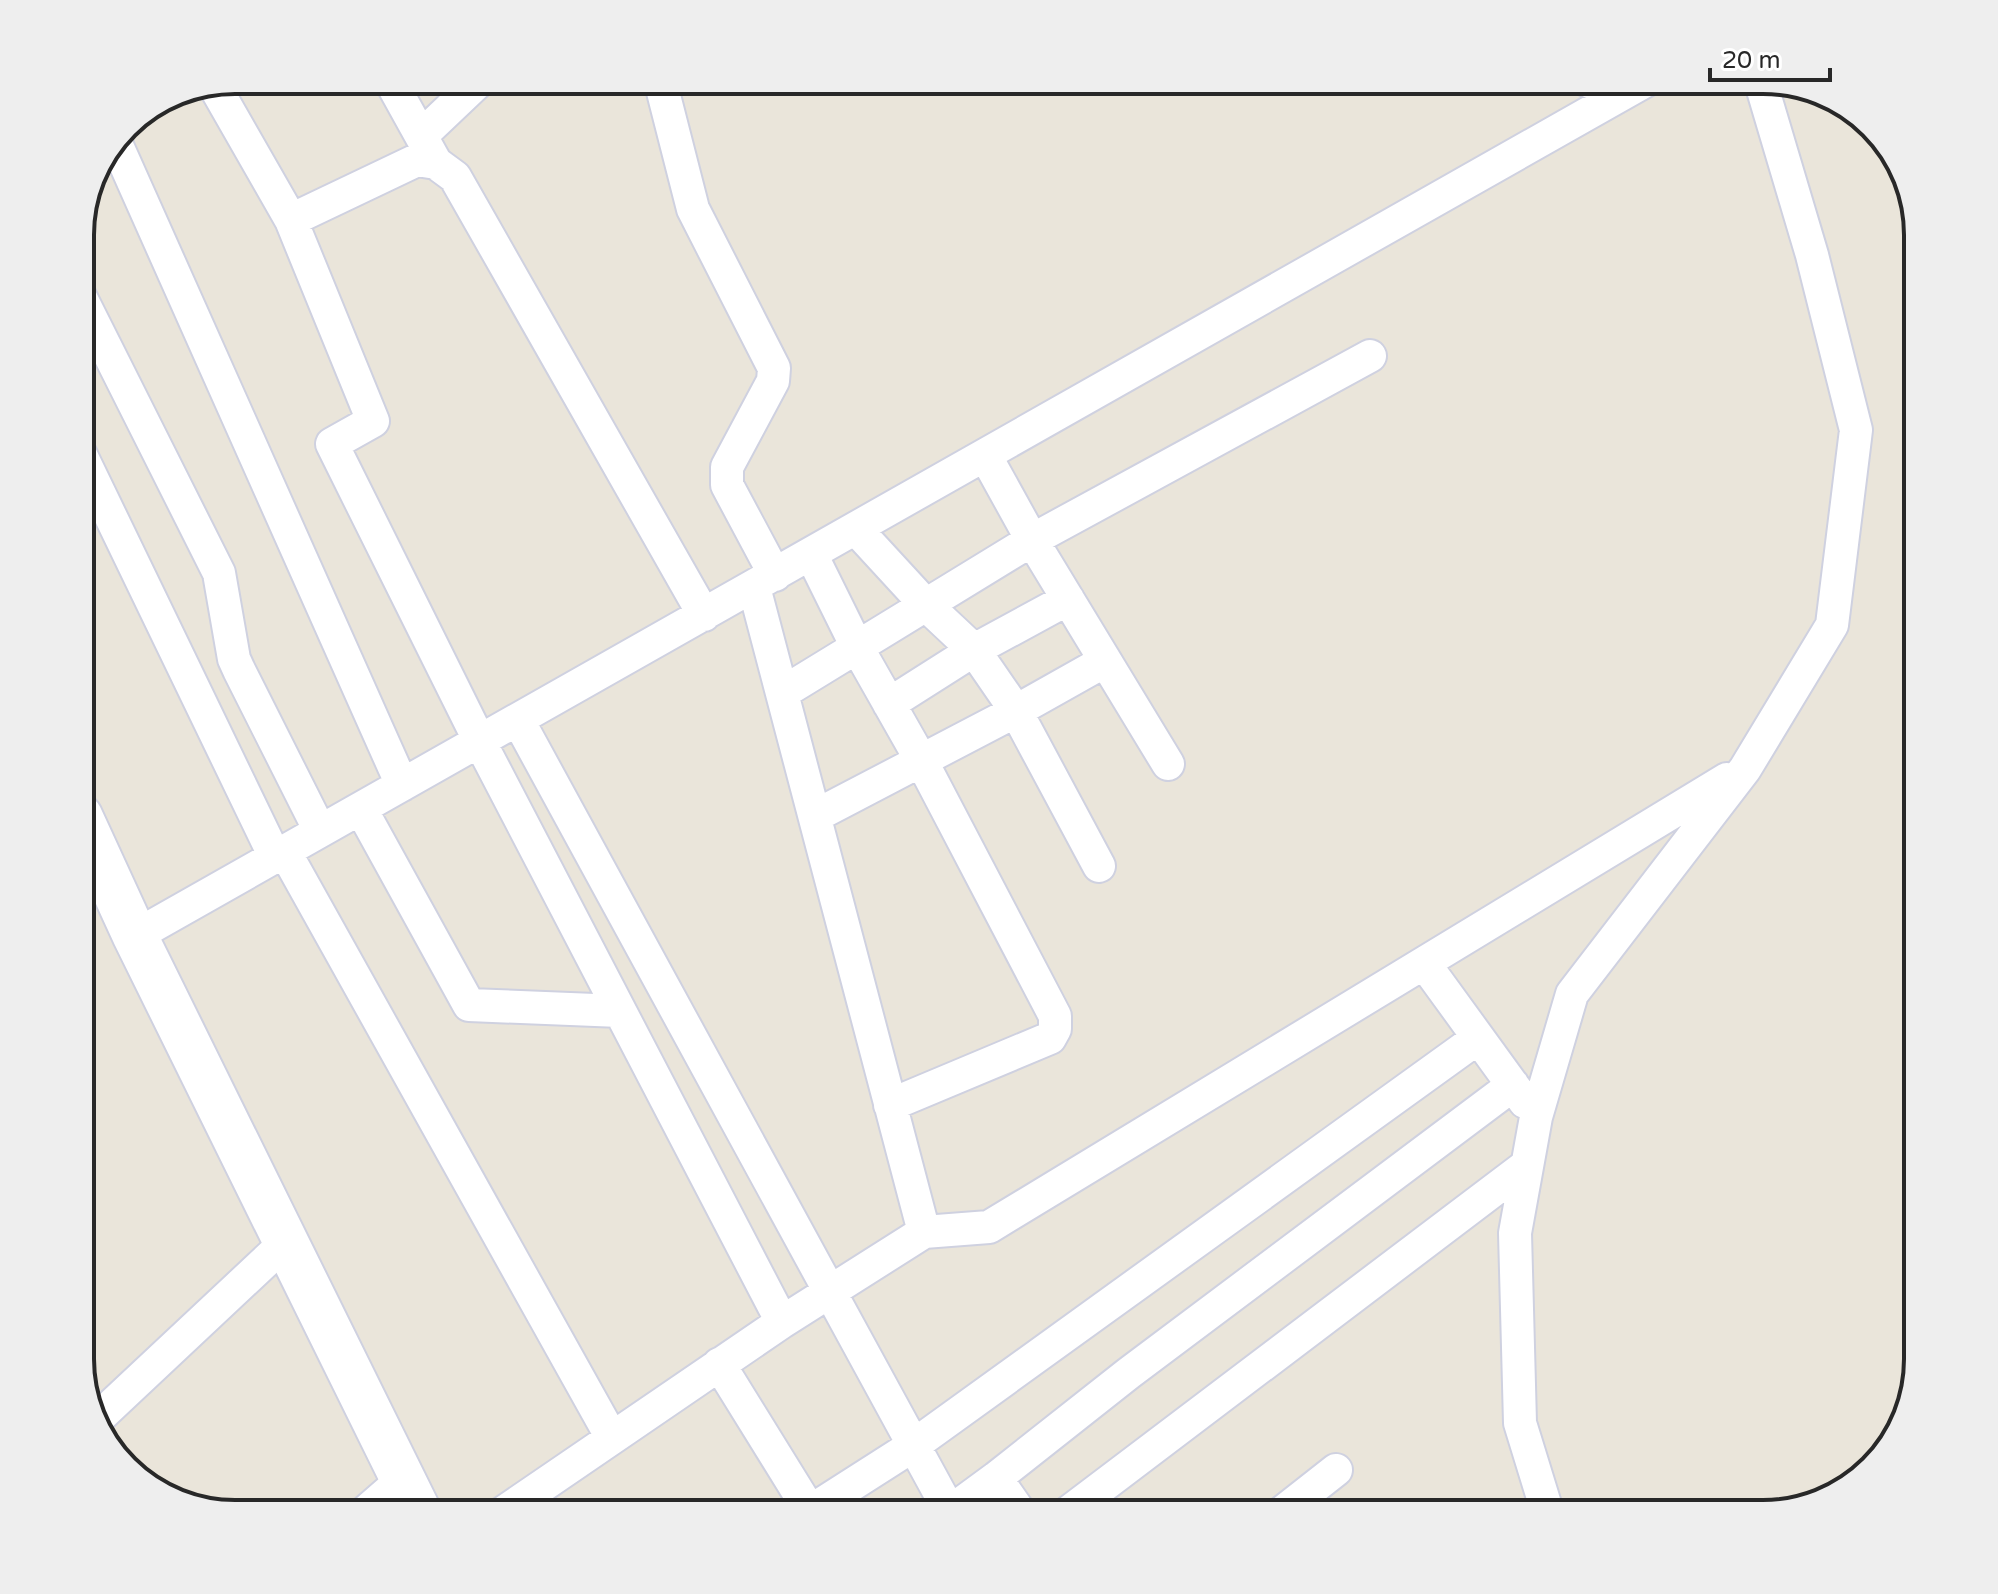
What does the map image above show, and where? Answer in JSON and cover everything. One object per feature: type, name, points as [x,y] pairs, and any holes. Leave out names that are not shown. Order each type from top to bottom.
[{"type":"main road","points":[[94,847],[411,1497]]},
{"type":"street","points":[[398,94],[428,149],[455,177],[704,615]]},
{"type":"street","points":[[291,220],[417,160],[469,94]]},
{"type":"street","points":[[664,94],[693,209],[774,368],[773,381],[727,467],[727,485],[765,581],[782,693],[924,1232]]},
{"type":"street","points":[[1614,94],[1618,96]]},
{"type":"street","points":[[135,936],[1622,94]]},
{"type":"street","points":[[1544,1500],[1520,1423],[1515,1233],[1536,1117],[1572,994],[1745,769],[1832,625],[1856,430],[1812,255],[1764,94]]},
{"type":"street","points":[[219,95],[291,220],[373,421],[332,444],[480,742],[782,1322]]},
{"type":"street","points":[[120,153],[402,785]]},
{"type":"street","points":[[94,324],[219,573],[234,659],[320,831]]},
{"type":"street","points":[[782,693],[1032,540],[1370,356]]},
{"type":"street","points":[[985,455],[1032,540],[1168,764]]},
{"type":"street","points":[[94,481],[280,854],[612,1438]]},
{"type":"street","points":[[856,529],[925,604],[974,650],[1016,711],[1099,866]]},
{"type":"street","points":[[811,554],[857,647],[921,760],[1055,1016],[1055,1029],[1050,1038],[890,1105]]},
{"type":"street","points":[[889,704],[974,650],[1068,599]]},
{"type":"street","points":[[815,816],[1105,661]]},
{"type":"street","points":[[518,720],[831,1291],[942,1500]]},
{"type":"street","points":[[521,1500],[782,1322],[924,1232],[989,1227],[1745,769]]},
{"type":"street","points":[[361,809],[469,1005],[620,1011]]},
{"type":"street","points":[[1424,963],[1536,1117]]},
{"type":"street","points":[[828,1500],[914,1445],[1478,1038]]},
{"type":"street","points":[[966,1500],[1129,1373],[1513,1085]]},
{"type":"street","points":[[1084,1500],[1527,1165]]},
{"type":"street","points":[[105,1412],[285,1243]]},
{"type":"street","points":[[719,1364],[800,1500]]},
{"type":"street","points":[[1298,1500],[1336,1470]]},
{"type":"street","points":[[996,1478],[1011,1500]]}]
